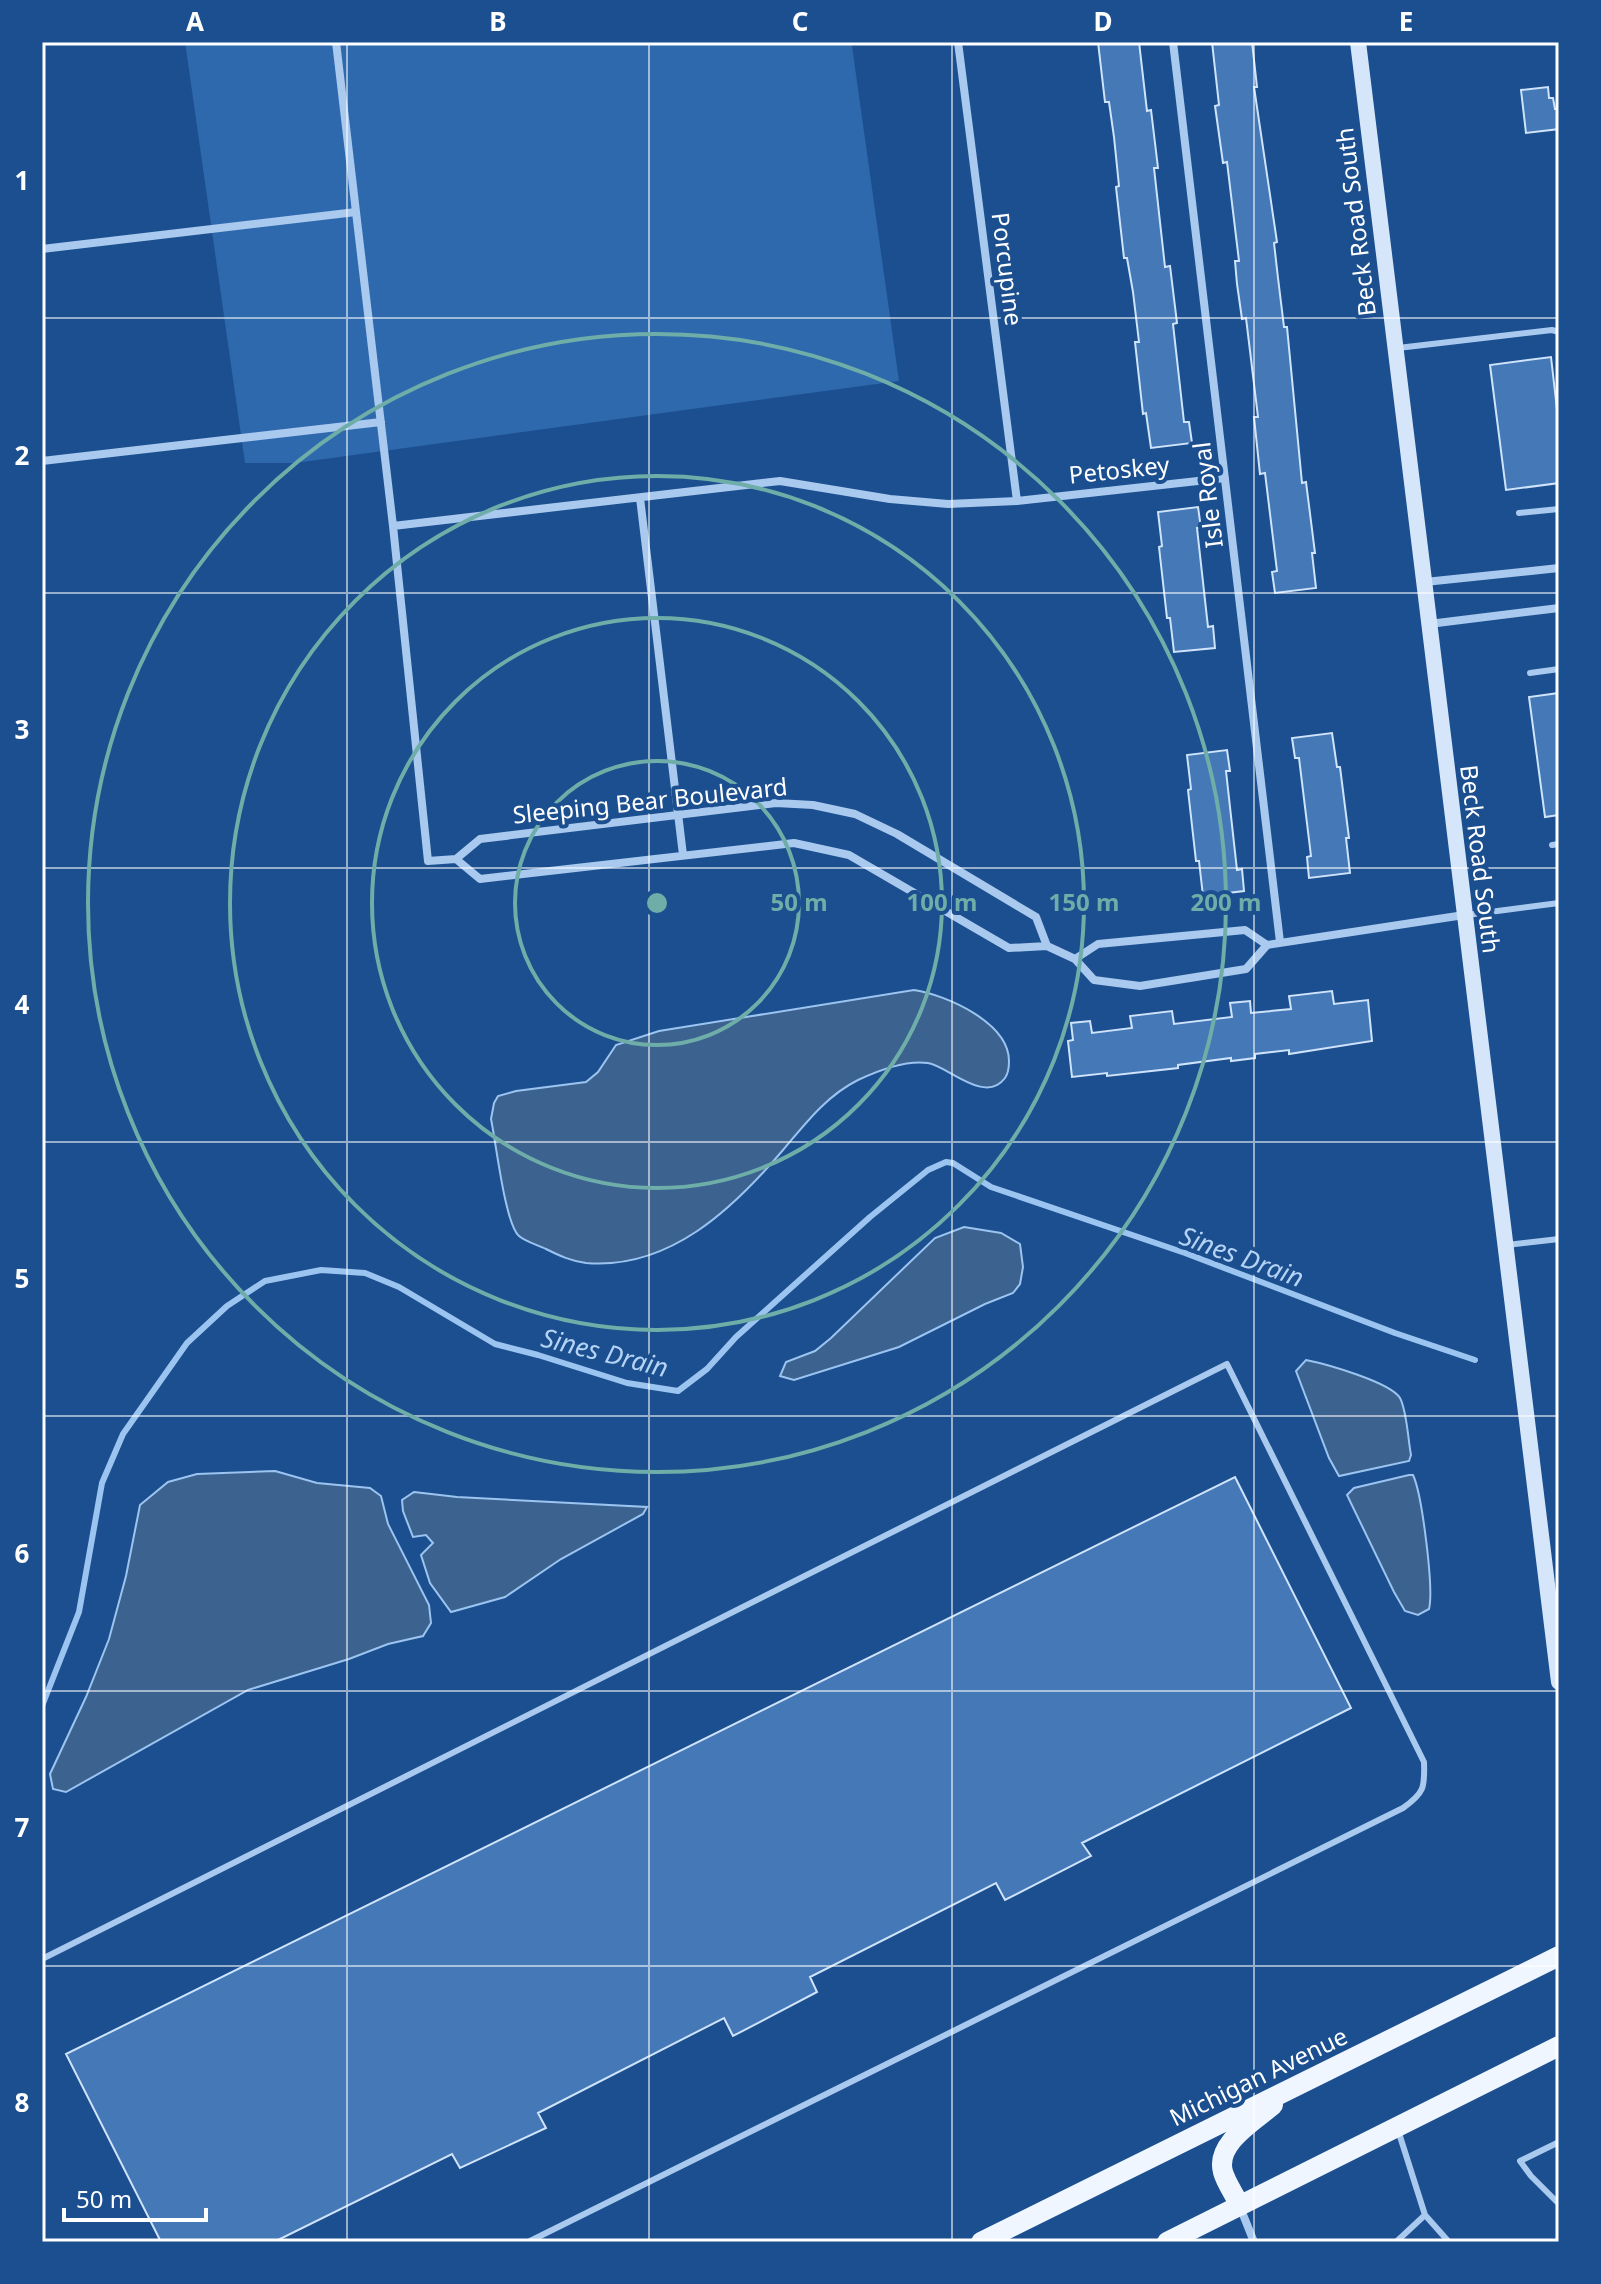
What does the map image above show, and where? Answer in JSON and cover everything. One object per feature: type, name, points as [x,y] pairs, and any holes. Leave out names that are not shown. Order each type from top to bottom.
[{"type":"main road","name":"Beck Road South","points":[[1358,42],[1559,1682]]},
{"type":"main road","name":"Michigan Avenue","points":[[981,2242],[1559,1956]]},
{"type":"main road","points":[[1167,2242],[1559,2046]]},
{"type":"main road","points":[[1240,2206],[1223,2172],[1221,2158],[1229,2144],[1295,2087]]},
{"type":"street","points":[[336,42],[393,526]]},
{"type":"street","name":"Porcupine","points":[[958,42],[1017,501]]},
{"type":"street","name":"Isle Royal","points":[[1173,42],[1280,942]]},
{"type":"street","points":[[42,249],[356,212]]},
{"type":"street","points":[[42,461],[381,422]]},
{"type":"street","name":"Petoskey","points":[[393,526],[780,481],[890,499],[948,504],[1017,501],[1225,478]]},
{"type":"street","points":[[640,498],[683,855]]},
{"type":"street","name":"Sleeping Bear Boulevard","points":[[393,526],[428,861],[456,859],[480,839],[776,803],[813,805],[855,814],[897,834],[1036,917],[1047,946]]},
{"type":"street","points":[[1423,582],[1559,568]]},
{"type":"street","points":[[1428,624],[1559,608]]},
{"type":"street","points":[[456,859],[480,879],[794,843],[821,848],[849,855],[1009,948],[1047,946],[1075,959],[1094,980],[1140,986],[1246,969],[1267,945],[1280,942],[1464,915]]},
{"type":"street","points":[[1075,959],[1098,944],[1245,930],[1267,945]]},
{"type":"street","points":[[1240,2206],[1254,2242]]},
{"type":"lane","points":[[1394,349],[1552,330],[1559,332]]},
{"type":"lane","points":[[1519,513],[1559,509]]},
{"type":"lane","points":[[1530,673],[1559,669]]},
{"type":"lane","points":[[1464,915],[1559,903]]},
{"type":"lane","points":[[1504,1246],[1559,1239]]},
{"type":"lane","points":[[42,1959],[1227,1364],[1424,1762],[1425,1781],[1420,1795],[1403,1808],[528,2242]]},
{"type":"lane","points":[[1397,2126],[1425,2215],[1449,2242]]},
{"type":"lane","points":[[1559,2142],[1520,2161],[1559,2204]]},
{"type":"lane","points":[[1396,2242],[1425,2215]]},
{"type":"shaded area","points":[[185,42],[849,42],[899,381],[295,463],[245,463]]},
{"type":"shaded area","points":[[914,990],[959,1005],[988,1023],[1006,1047],[1009,1063],[1005,1078],[997,1085],[977,1086],[936,1066],[919,1062],[892,1067],[858,1080],[817,1111],[764,1172],[721,1214],[672,1246],[645,1257],[616,1263],[581,1262],[525,1240],[514,1228],[505,1200],[491,1119],[498,1096],[586,1082],[598,1072],[616,1045],[659,1031]]},
{"type":"shaded area","points":[[964,1227],[1001,1233],[1020,1244],[1023,1267],[1020,1284],[1013,1293],[899,1347],[794,1380],[780,1376],[786,1362],[815,1351],[831,1338],[935,1238]]},
{"type":"shaded area","points":[[1306,1360],[1357,1374],[1394,1392],[1404,1410],[1411,1455],[1409,1461],[1339,1476],[1329,1458],[1296,1371]]},
{"type":"shaded area","points":[[275,1471],[317,1483],[370,1488],[381,1496],[388,1524],[429,1605],[431,1623],[423,1636],[388,1644],[248,1690],[66,1792],[53,1789],[50,1774],[109,1639],[140,1505],[168,1482],[197,1474]]},
{"type":"shaded area","points":[[1413,1475],[1420,1501],[1430,1582],[1429,1609],[1418,1615],[1405,1611],[1347,1495],[1354,1488]]},
{"type":"shaded area","points":[[414,1492],[647,1507],[643,1514],[561,1559],[505,1597],[451,1612],[430,1583],[421,1555],[433,1543],[426,1535],[413,1537],[403,1511],[402,1500]]},
{"type":"building","points":[[1098,42],[1139,42],[1158,168],[1154,168],[1165,267],[1170,266],[1177,323],[1173,324],[1184,422],[1189,422],[1192,443],[1151,448],[1146,413],[1143,414],[1133,292],[1127,258],[1124,258],[1114,137],[1109,102],[1105,102]]},
{"type":"building","points":[[1212,42],[1252,42],[1257,87],[1254,87],[1277,242],[1274,243],[1284,327],[1287,327],[1302,483],[1306,482],[1315,553],[1312,553],[1316,588],[1275,593],[1272,572],[1277,571],[1265,473],[1260,474],[1254,417],[1258,417],[1246,318],[1242,319],[1237,284],[1235,261],[1239,261],[1227,162],[1223,163],[1215,106],[1219,105]]},
{"type":"building","points":[[1548,87],[1549,98],[1553,98],[1555,109],[1559,109],[1559,129],[1526,133],[1521,90]]},
{"type":"building","points":[[1551,357],[1559,427],[1559,483],[1506,490],[1490,365]]},
{"type":"building","points":[[1198,507],[1201,528],[1197,528],[1208,627],[1213,626],[1215,648],[1174,652],[1170,618],[1167,618],[1158,512]]},
{"type":"building","points":[[1559,693],[1559,815],[1545,817],[1529,697]]},
{"type":"building","points":[[1332,733],[1337,767],[1340,767],[1350,873],[1309,878],[1307,857],[1311,856],[1299,758],[1295,758],[1292,738]]},
{"type":"building","points":[[1227,750],[1230,771],[1226,771],[1237,870],[1242,869],[1244,891],[1203,896],[1199,861],[1196,861],[1187,755]]},
{"type":"building","points":[[1332,991],[1334,1004],[1368,1000],[1372,1041],[1289,1054],[1289,1050],[1255,1054],[1255,1058],[1231,1061],[1231,1058],[1178,1065],[1178,1068],[1072,1077],[1068,1041],[1073,1040],[1071,1023],[1090,1021],[1092,1033],[1132,1028],[1130,1016],[1172,1011],[1174,1024],[1232,1017],[1230,1003],[1250,1001],[1251,1013],[1291,1009],[1289,996]]},
{"type":"building","points":[[1235,1477],[1351,1708],[1082,1843],[1091,1856],[1005,1900],[996,1883],[810,1977],[817,1992],[733,2036],[724,2018],[538,2113],[546,2128],[460,2168],[452,2154],[274,2242],[161,2242],[66,2054]]},
{"type":"waterway","name":"Sines Drain","points":[[42,1706],[79,1612],[102,1483],[123,1434],[187,1343],[227,1306],[265,1281],[321,1270],[365,1273],[399,1287],[495,1344],[627,1383],[678,1391],[707,1369],[736,1337],[870,1217],[928,1170],[946,1162],[953,1163],[991,1187],[1185,1253],[1475,1360]]}]
